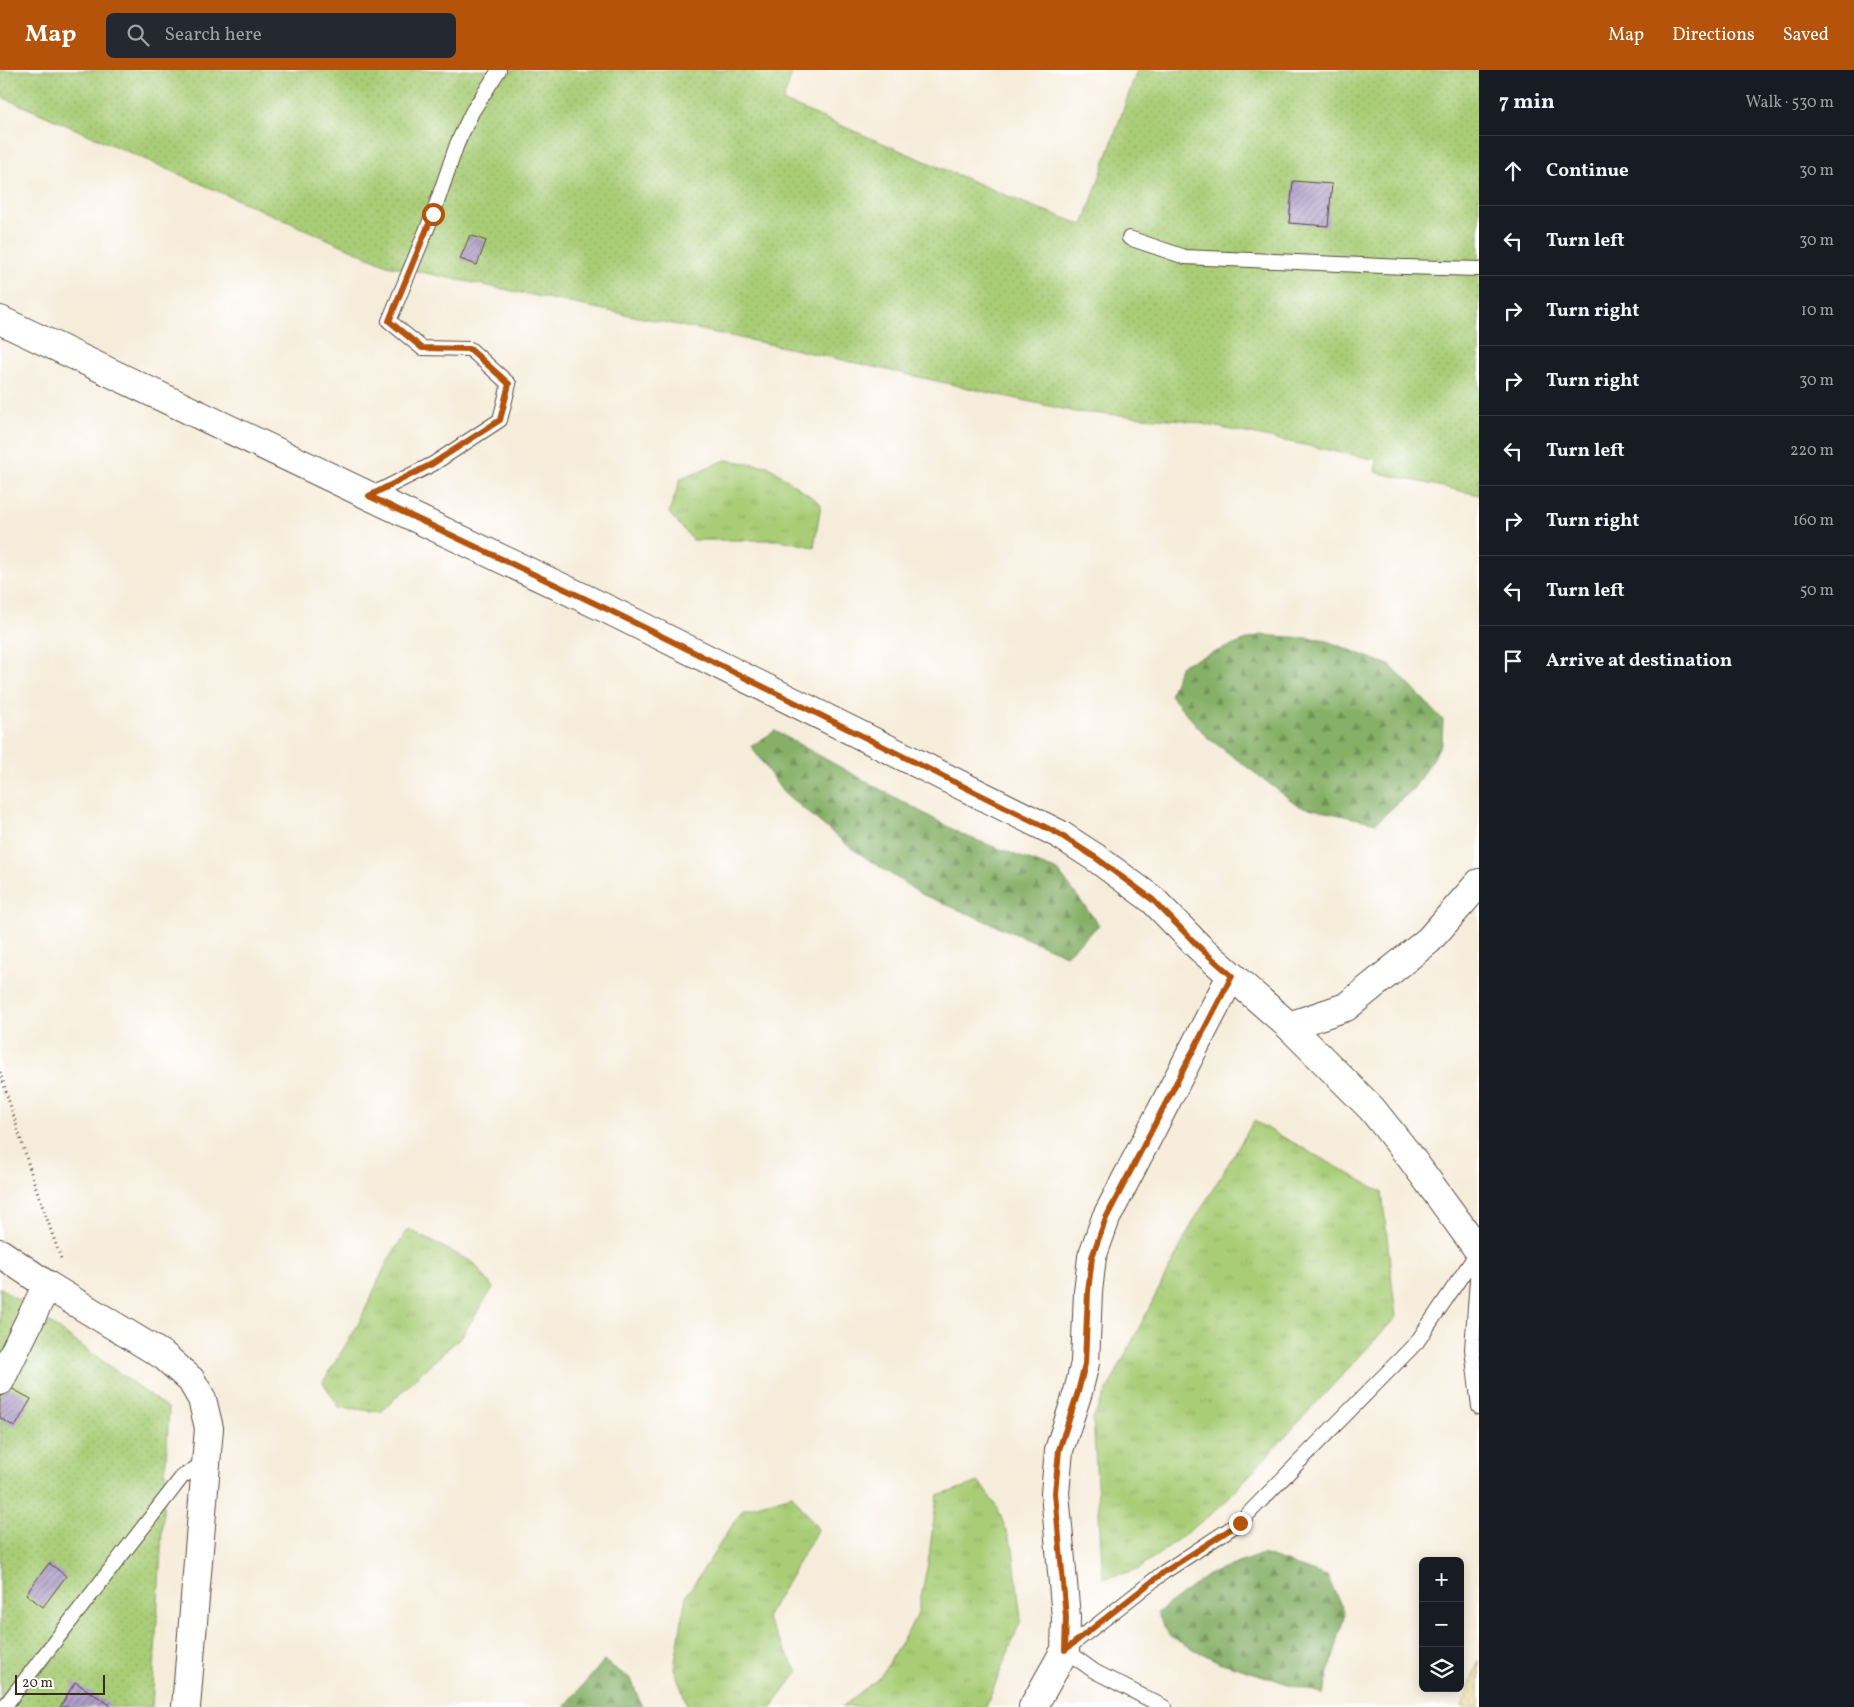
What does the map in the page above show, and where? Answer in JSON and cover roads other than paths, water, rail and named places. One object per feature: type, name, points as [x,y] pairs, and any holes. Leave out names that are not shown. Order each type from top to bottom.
[{"type":"street","points":[[0,320],[611,611],[1059,834],[1096,858],[1153,900],[1199,947],[1289,1026],[1372,1110],[1411,1158],[1479,1251]]},
{"type":"street","points":[[1289,1026],[1346,1007],[1429,940],[1479,884]]},
{"type":"street","points":[[1033,1707],[1065,1650],[1066,1617],[1055,1493],[1059,1450],[1085,1364],[1088,1292],[1092,1257],[1106,1218],[1232,976]]},
{"type":"street","points":[[0,1253],[47,1285],[164,1356],[191,1380],[202,1399],[209,1428],[186,1707]]},
{"type":"street","points":[[0,1381],[47,1285]]},
{"type":"lane","points":[[369,496],[432,464],[500,420],[509,384],[476,354],[470,349],[422,348],[389,321],[433,214],[457,144],[472,112],[499,70]]},
{"type":"lane","points":[[1129,238],[1185,257],[1479,269]]},
{"type":"lane","points":[[1164,1707],[1094,1671],[1065,1650],[1164,1572],[1240,1523],[1417,1342],[1479,1251]]},
{"type":"lane","points":[[1479,1251],[1472,1349],[1479,1407]]},
{"type":"lane","points":[[4,1707],[182,1477],[206,1460]]}]
